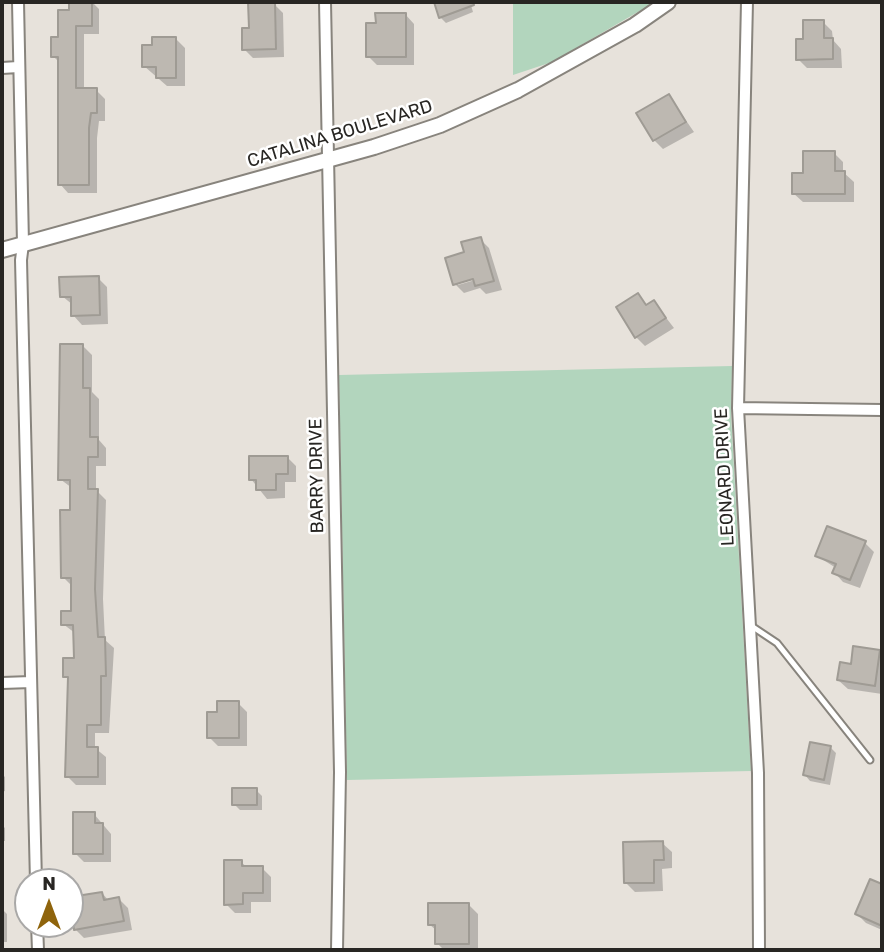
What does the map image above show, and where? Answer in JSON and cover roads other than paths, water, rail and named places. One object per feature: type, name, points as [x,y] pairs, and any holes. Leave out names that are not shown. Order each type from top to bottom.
[{"type":"street","points":[[18,2],[23,244],[20,260],[36,868]]},
{"type":"street","name":"BARRY DRIVE","points":[[325,2],[340,772],[337,950]]},
{"type":"street","name":"CATALINA BOULEVARD","points":[[2,250],[327,160],[440,125],[518,90],[635,25],[668,2]]},
{"type":"street","name":"LEONARD DRIVE","points":[[747,2],[738,408],[758,773],[759,950]]},
{"type":"street","points":[[2,68],[18,67]]},
{"type":"street","points":[[738,408],[882,410]]},
{"type":"street","points":[[2,683],[32,682]]},
{"type":"lane","points":[[750,625],[777,643],[870,760]]}]
